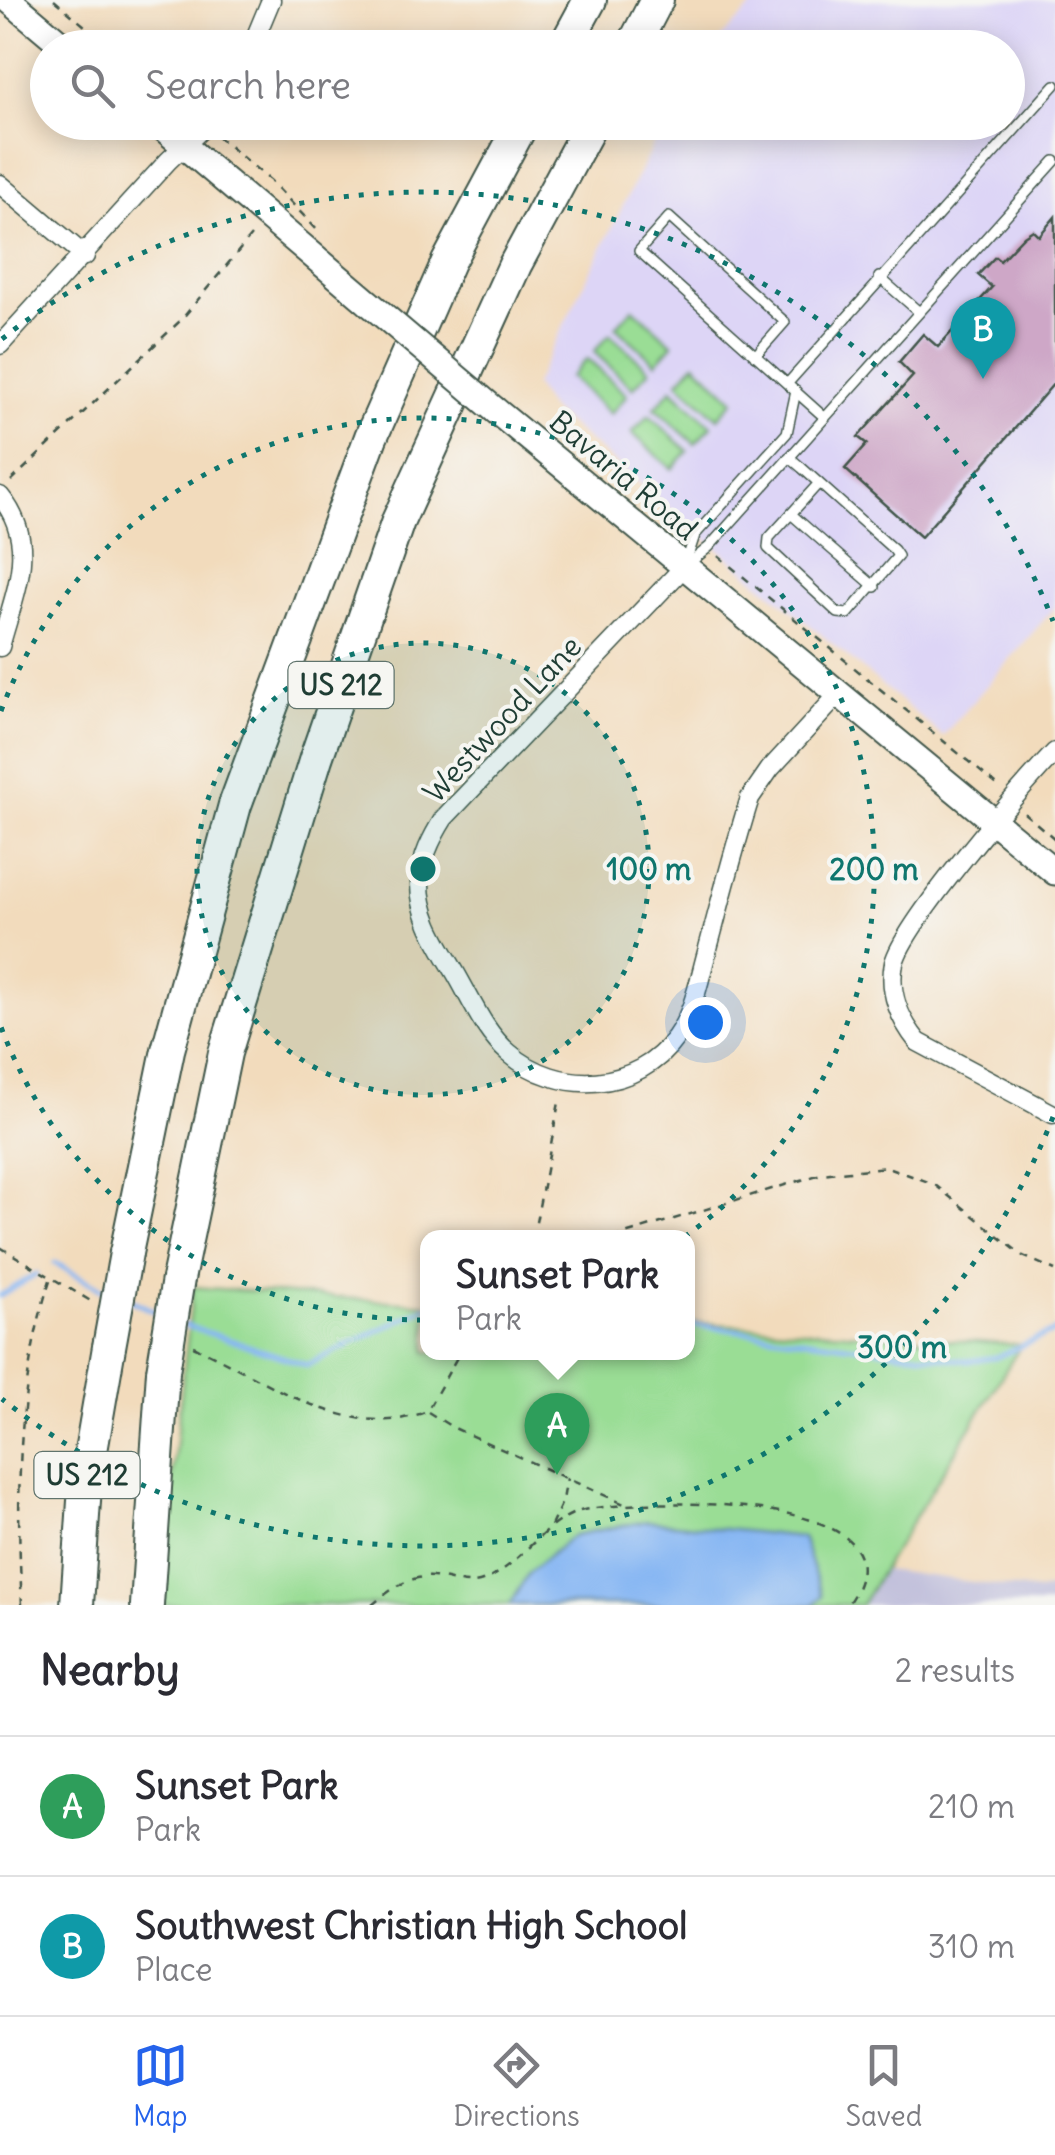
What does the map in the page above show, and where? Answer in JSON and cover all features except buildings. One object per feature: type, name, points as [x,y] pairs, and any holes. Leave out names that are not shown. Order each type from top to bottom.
[{"type":"highway","points":[[574,30],[590,0]]},
{"type":"highway","points":[[641,30],[657,0]]},
{"type":"highway","name":"US 212","points":[[77,1605],[85,1486],[126,1253],[168,1050],[235,804],[371,437],[448,262],[514,140]]},
{"type":"highway","name":"US 212","points":[[147,1605],[162,1371],[226,1054],[316,758],[398,521],[515,266],[582,140]]},
{"type":"street","points":[[9,0],[45,30]]},
{"type":"street","points":[[258,30],[271,0]]},
{"type":"street","name":"Bavaria Road","points":[[177,140],[684,568],[1055,872]]},
{"type":"street","points":[[0,345],[191,140]]},
{"type":"street","points":[[0,184],[85,256]]},
{"type":"street","points":[[0,494],[22,530],[23,552],[0,647]]},
{"type":"street","name":"Westwood Lane","points":[[684,568],[444,818],[424,858],[421,901],[429,927],[490,1034],[528,1068],[563,1080],[604,1082],[645,1066],[676,1038],[694,1001],[750,798],[770,769],[840,694]]},
{"type":"street","points":[[1054,1114],[918,1042],[906,1027],[892,987],[894,964],[912,926],[1055,752]]},
{"type":"lane","points":[[1025,118],[1055,85]]},
{"type":"lane","points":[[788,383],[1005,140]]},
{"type":"lane","points":[[684,568],[709,547],[1055,161]]},
{"type":"lane","points":[[755,356],[785,322],[669,217],[639,251],[755,356],[788,383],[823,416]]},
{"type":"lane","points":[[879,278],[918,311]]},
{"type":"lane","points":[[684,568],[694,535],[787,433],[796,391]]},
{"type":"lane","points":[[787,433],[800,444]]},
{"type":"lane","points":[[789,456],[819,483],[898,556],[851,613],[838,613],[768,548],[769,538],[819,483]]},
{"type":"lane","points":[[791,514],[874,587]]},
{"type":"path","points":[[54,0],[90,30]]},
{"type":"path","points":[[224,140],[271,181],[328,242]]},
{"type":"path","points":[[0,494],[182,320],[252,236]]},
{"type":"path","points":[[638,506],[694,535]]},
{"type":"path","points":[[709,547],[1055,839]]},
{"type":"path","points":[[535,1230],[563,1080]]},
{"type":"path","points":[[638,1230],[821,1174],[887,1167],[934,1184],[1023,1256],[1055,1270]]},
{"type":"path","points":[[0,1248],[50,1278],[24,1410],[19,1516],[22,1605]]},
{"type":"path","points":[[334,1411],[390,1421],[427,1411],[456,1360]]},
{"type":"path","points":[[427,1411],[452,1427],[626,1504]]},
{"type":"path","points":[[547,1532],[564,1500],[567,1478]]},
{"type":"path","points":[[372,1605],[418,1577],[476,1584],[493,1577],[547,1532],[581,1511],[626,1504],[740,1504],[793,1512],[847,1540],[864,1568],[862,1583],[847,1605]]},
{"type":"shaded area","points":[[759,0],[1055,0],[1055,607],[943,736],[548,407],[534,385],[656,140],[1025,140],[1025,30],[729,30]]},
{"type":"shaded area","points":[[863,1567],[1038,1591],[1055,1588],[1055,1605],[841,1605]]},
{"type":"green space","points":[[633,308],[673,344],[656,363],[616,327]]},
{"type":"green space","points":[[610,334],[650,370],[633,388],[594,352]]},
{"type":"green space","points":[[587,359],[627,395],[610,414],[570,377]]},
{"type":"green space","points":[[695,363],[734,400],[718,418],[678,382]]},
{"type":"green space","points":[[672,389],[712,426],[695,444],[655,408]]},
{"type":"green space","points":[[649,415],[688,451],[672,469],[632,433]]},
{"type":"green space","points":[[193,1287],[420,1303],[420,1360],[695,1360],[695,1323],[1021,1345],[861,1605],[158,1605]]},
{"type":"water","points":[[647,1521],[802,1537],[822,1596],[813,1605],[509,1605],[529,1572],[574,1535]]},
{"type":"waterway","points":[[55,1263],[105,1291]]},
{"type":"waterway","points":[[0,1296],[37,1274]]},
{"type":"waterway","points":[[129,1299],[160,1314]]},
{"type":"waterway","points":[[184,1325],[307,1365],[420,1310]]},
{"type":"waterway","points":[[695,1325],[968,1361],[997,1357],[1055,1331]]},
{"type":"place","name":"Southwest Christian High School","points":[[983,379]]},
{"type":"place","name":"Sunset Park","points":[[557,1475]]}]
